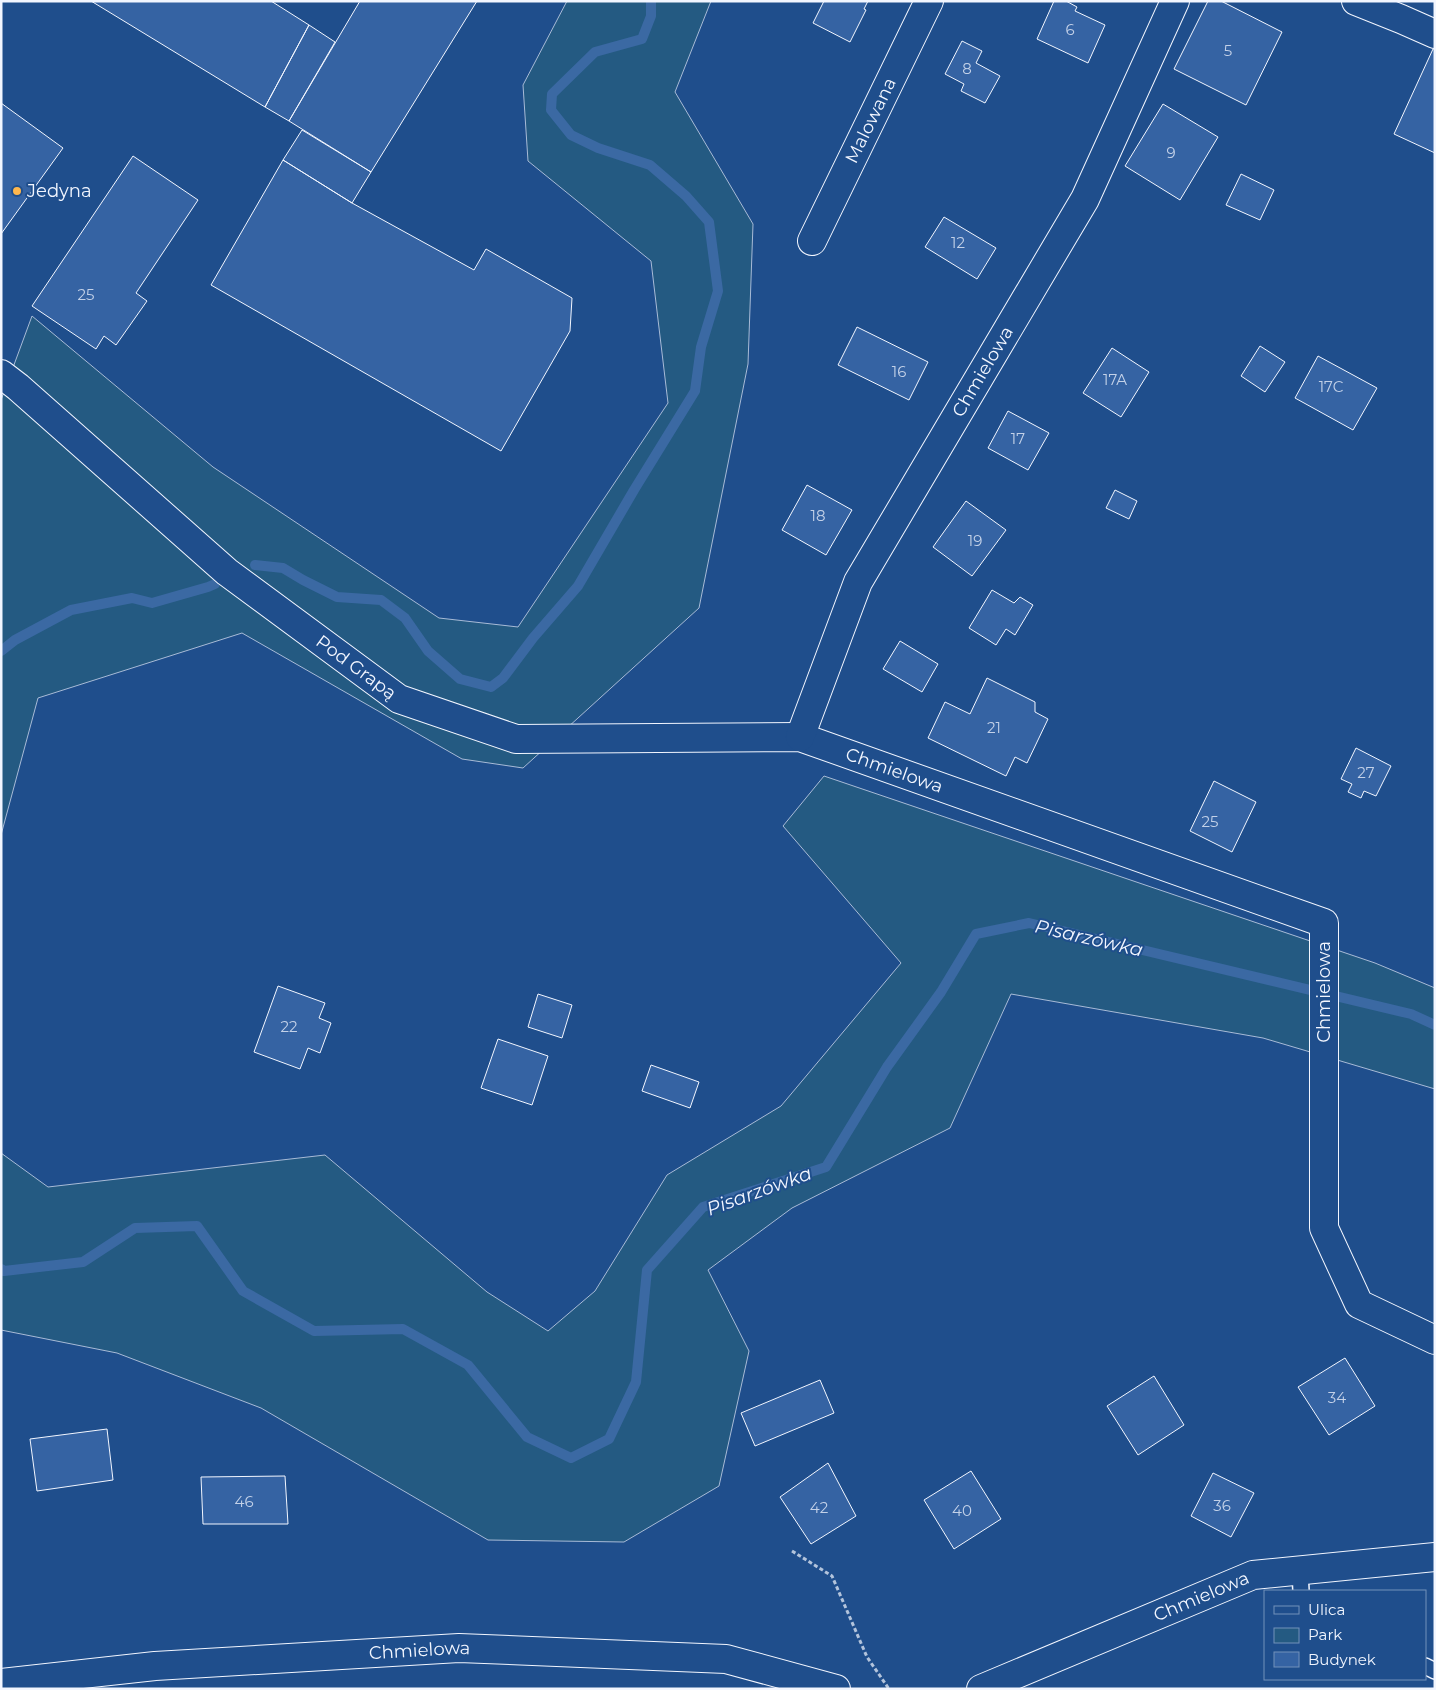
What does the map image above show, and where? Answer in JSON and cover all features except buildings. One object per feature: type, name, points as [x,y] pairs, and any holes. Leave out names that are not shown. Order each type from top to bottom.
[{"type":"street","name":"Malowana","points":[[812,241],[929,1]]},
{"type":"street","name":"Chmielowa","points":[[1175,1],[1085,199],[858,582],[800,737],[1324,922],[1324,1228],[1359,1304],[1435,1340]]},
{"type":"street","points":[[1356,1],[1401,18],[1435,34]]},
{"type":"street","name":"Pod Grapą","points":[[1,374],[226,572],[399,700],[516,739],[800,737]]},
{"type":"street","name":"Chmielowa","points":[[981,1689],[1253,1576],[1300,1581],[1435,1557]]},
{"type":"street","name":"Chmielowa","points":[[1,1683],[155,1666],[459,1648],[726,1659],[836,1689]]},
{"type":"path","points":[[792,1551],[832,1576],[867,1657],[889,1689]]},
{"type":"green space","points":[[567,1],[711,1],[675,92],[753,224],[748,364],[699,608],[523,768],[462,759],[242,633],[38,698],[1,835],[1,400],[32,316],[213,467],[439,618],[518,627],[668,403],[651,261],[528,161],[523,85]]},
{"type":"green space","points":[[824,776],[1375,963],[1435,988],[1435,1089],[1263,1038],[1011,994],[950,1128],[792,1208],[708,1270],[749,1351],[719,1486],[624,1542],[488,1540],[261,1408],[117,1353],[1,1330],[1,1153],[48,1187],[325,1155],[487,1292],[548,1331],[595,1291],[667,1175],[781,1106],[901,963],[783,826]]},
{"type":"waterway","points":[[255,565],[283,568],[337,597],[381,600],[405,618],[428,651],[460,679],[491,687],[503,678],[533,638],[578,586],[695,391],[701,347],[718,291],[709,222],[686,196],[650,165],[598,148],[571,135],[551,110],[552,94],[595,52],[642,39],[651,16],[651,1]]},
{"type":"waterway","points":[[1,651],[15,640],[71,610],[132,598],[152,603],[215,584]]},
{"type":"waterway","name":"Pisarzówka","points":[[1,1269],[4,1271],[83,1262],[135,1228],[197,1226],[243,1291],[314,1331],[403,1329],[468,1365],[527,1437],[571,1458],[609,1439],[636,1382],[647,1270],[703,1207],[826,1167],[887,1067],[941,992],[976,934],[1029,923],[1411,1014],[1435,1025]]},
{"type":"place","name":"Jedyna","points":[[17,191]]}]
